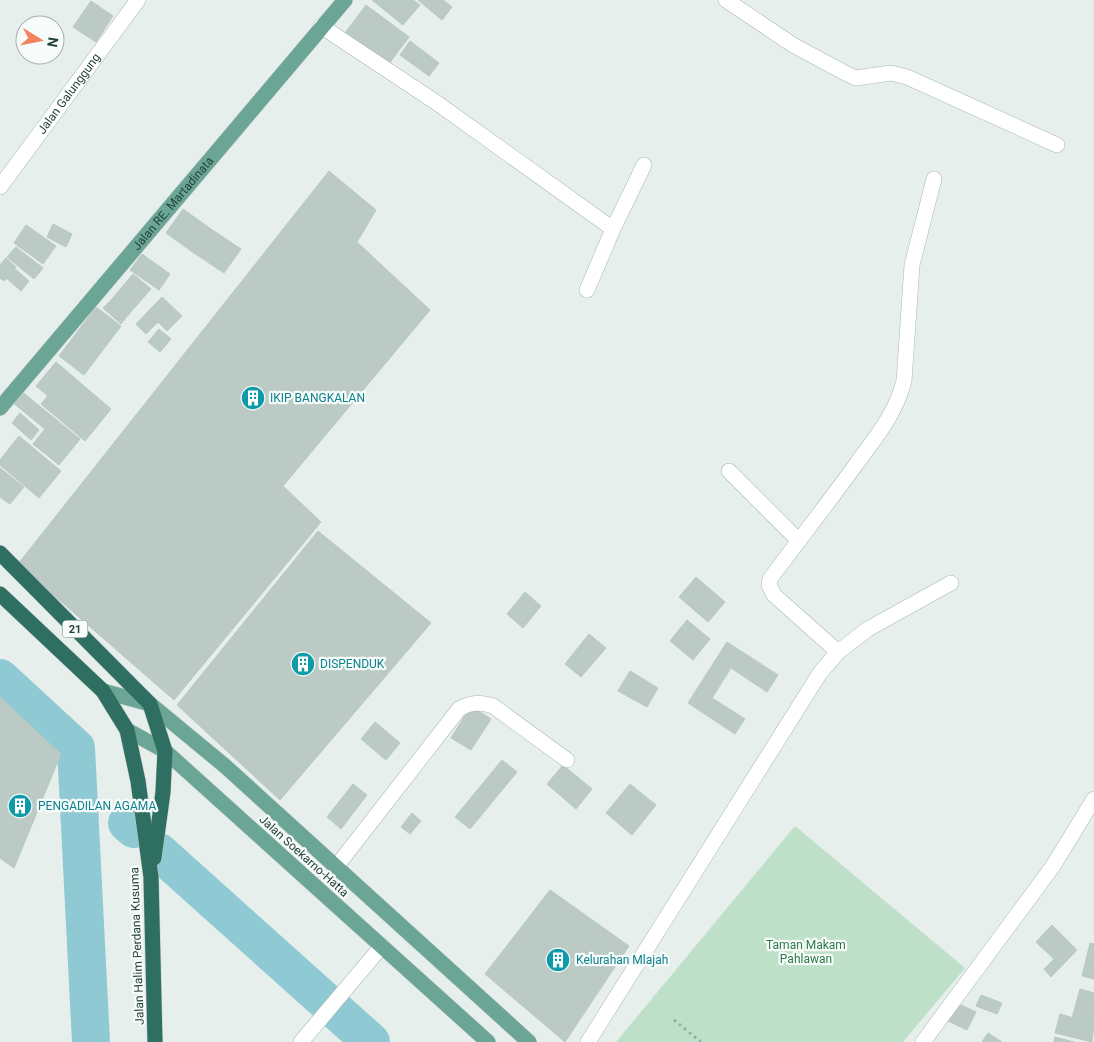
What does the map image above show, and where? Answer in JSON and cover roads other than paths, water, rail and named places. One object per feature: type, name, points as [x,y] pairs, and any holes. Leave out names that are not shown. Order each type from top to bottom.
[{"type":"highway","name":"Jalan Soekarno-Hatta","points":[[0,553],[150,704]]},
{"type":"highway","name":"Jalan Soekarno-Hatta","points":[[0,594],[103,691],[127,730]]},
{"type":"highway","name":"21","points":[[150,704],[165,751],[163,792],[151,877]]},
{"type":"highway","name":"Jalan Halim Perdana Kusuma","points":[[127,730],[138,780],[151,877],[155,1042]]},
{"type":"main road","name":"Jalan RE. Martadinata","points":[[0,408],[321,26],[345,0]]},
{"type":"main road","name":"Jalan Soekarno-Hatta","points":[[103,691],[150,704],[225,766],[530,1042]]},
{"type":"main road","name":"Jalan Soekarno-Hatta","points":[[127,730],[165,751],[488,1042]]},
{"type":"street","name":"Jalan Galunggung","points":[[0,187],[138,0]]},
{"type":"street","points":[[726,0],[793,45],[847,74],[867,78],[891,73],[907,77],[1058,145]]},
{"type":"street","points":[[321,26],[437,104],[613,229]]},
{"type":"street","points":[[587,290],[613,229],[644,165]]},
{"type":"street","points":[[838,652],[789,610],[771,590],[770,579],[891,416],[900,398],[904,381],[912,265],[934,179]]},
{"type":"street","points":[[729,472],[799,540]]},
{"type":"street","points":[[588,1042],[815,682],[838,652],[868,629],[951,583]]},
{"type":"street","points":[[336,867],[459,709],[468,704],[482,703],[493,706],[567,760]]},
{"type":"street","points":[[923,1042],[1053,866],[1094,799]]},
{"type":"street","points":[[301,1042],[382,946]]},
{"type":"waterway","points":[[0,678],[76,748],[91,1042]]},
{"type":"waterway","points":[[127,823],[134,829]]},
{"type":"waterway","points":[[159,852],[371,1042]]},
{"type":"place","name":"IKIP BANGKALAN","points":[[253,398]]},
{"type":"place","name":"DISPENDUK","points":[[303,664]]},
{"type":"place","name":"PENGADILAN AGAMA","points":[[20,806]]},
{"type":"place","name":"Kelurahan Mlajah","points":[[558,960]]},
{"type":"park label","name":"Taman Makam Pahlawan","points":[[806,952]]}]
